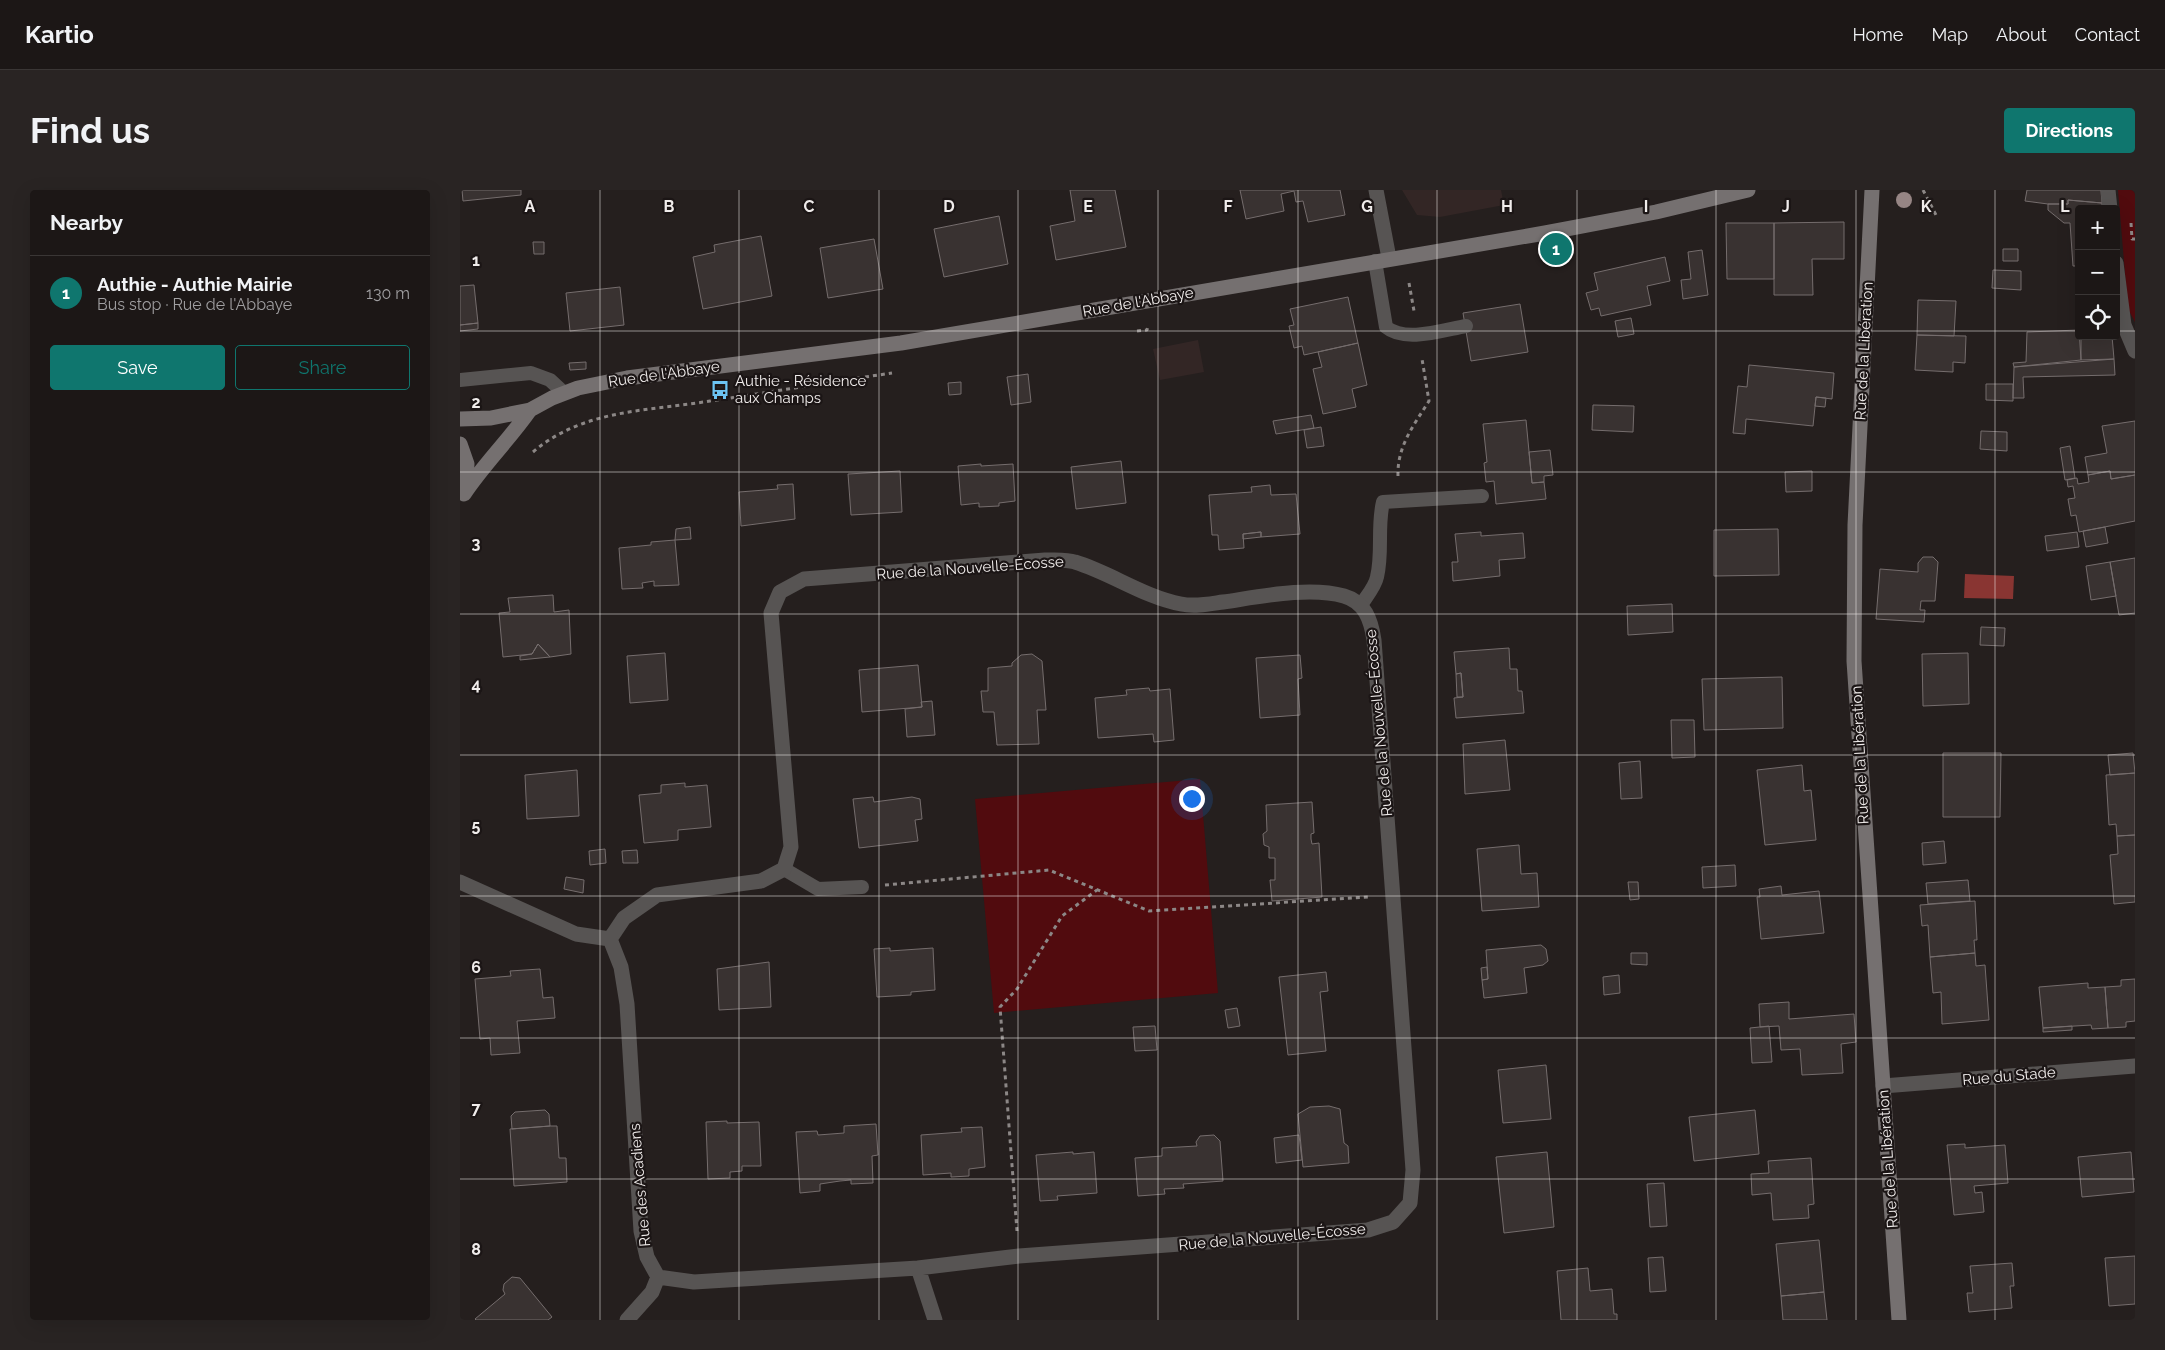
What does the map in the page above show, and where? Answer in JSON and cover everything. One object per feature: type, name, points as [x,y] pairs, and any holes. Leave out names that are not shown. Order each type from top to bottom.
[{"type":"street","points":[[1376,190],[1382,260]]},
{"type":"street","name":"Rue de l'Abbaye","points":[[460,419],[491,418],[530,410],[578,388],[627,378],[901,343],[1545,233],[1656,212],[1748,190]]},
{"type":"street","name":"Rue de la Libération","points":[[1872,190],[1854,525],[1854,661],[1899,1320]]},
{"type":"street","points":[[2108,190],[2110,205]]},
{"type":"street","points":[[2120,294],[2124,325],[2135,350]]},
{"type":"street","name":"Rue de l'Abbaye","points":[[462,499],[492,455],[516,430],[530,410]]},
{"type":"street","points":[[460,444],[466,464],[462,499]]},
{"type":"street","name":"Rue de la Nouvelle-Écosse","points":[[784,869],[791,847],[771,614],[780,592],[804,579],[1045,560],[1074,561],[1159,598],[1181,604],[1200,606],[1293,594],[1324,593],[1345,596],[1361,605],[1371,621],[1374,640],[1414,1170],[1410,1203],[1393,1222],[1368,1230],[1019,1256],[918,1268]]},
{"type":"street","points":[[460,882],[576,934],[610,940],[624,918],[657,895],[761,881],[784,869]]},
{"type":"street","name":"Rue des Acadiens","points":[[610,940],[621,967],[627,1004],[641,1231],[647,1257],[658,1277]]},
{"type":"street","name":"Rue du Stade","points":[[1883,1086],[2135,1066]]},
{"type":"street","points":[[627,1320],[652,1292],[658,1277],[694,1282],[918,1268],[935,1320]]},
{"type":"lane","points":[[1382,260],[1386,327],[1393,333],[1418,334],[1466,326]]},
{"type":"lane","points":[[460,380],[531,373],[556,384],[564,393]]},
{"type":"lane","points":[[1361,605],[1377,579],[1381,553],[1378,520],[1383,502],[1482,496]]},
{"type":"lane","points":[[784,869],[818,889],[862,887]]},
{"type":"path","points":[[1923,190],[1936,215]]},
{"type":"path","points":[[1407,276],[1414,313]]},
{"type":"path","points":[[1399,500],[1398,465],[1403,443],[1429,401],[1421,354]]},
{"type":"path","points":[[530,455],[566,429],[591,420],[630,411],[676,407],[899,371]]},
{"type":"path","points":[[862,887],[1050,870],[1148,911],[1392,896]]},
{"type":"path","points":[[1019,1256],[1000,1007],[1017,989],[1062,916],[1097,890]]},
{"type":"shaded area","points":[[1402,190],[1501,190],[1504,205],[1440,217],[1417,215]]},
{"type":"shaded area","points":[[2118,190],[2135,190],[2135,322],[2128,309]]},
{"type":"shaded area","points":[[1198,340],[1204,372],[1160,380],[1153,349]]},
{"type":"shaded area","points":[[1965,574],[2014,576],[2013,599],[1964,598]]},
{"type":"shaded area","points":[[1200,779],[1218,993],[994,1013],[975,799]]},
{"type":"building","points":[[462,190],[521,190],[521,195],[463,201]]},
{"type":"building","points":[[1070,190],[1115,190],[1126,247],[1056,260],[1050,226],[1075,221]]},
{"type":"building","points":[[1240,190],[1340,190],[1345,215],[1308,222],[1303,201],[1296,202],[1294,191],[1281,194],[1284,211],[1246,219]]},
{"type":"building","points":[[2027,190],[2101,190],[2102,203],[2068,200],[2068,204],[2048,204],[2025,201]]},
{"type":"building","points":[[2068,200],[2102,203],[2102,205],[2075,205],[2075,266],[2073,266],[2070,223],[2064,223],[2048,210],[2048,204],[2068,204]]},
{"type":"building","points":[[999,216],[1008,264],[944,277],[934,229]]},
{"type":"building","points":[[1844,222],[1844,259],[1812,259],[1813,295],[1774,295],[1774,223]]},
{"type":"building","points":[[1726,223],[1774,223],[1774,279],[1727,279]]},
{"type":"building","points":[[761,236],[772,296],[703,309],[693,257],[715,252],[714,245]]},
{"type":"building","points":[[874,239],[883,289],[828,298],[820,248]]},
{"type":"building","points":[[533,242],[544,242],[544,254],[534,254]]},
{"type":"building","points":[[2003,249],[2018,249],[2018,261],[2003,261]]},
{"type":"building","points":[[1702,250],[1708,295],[1683,299],[1681,280],[1691,279],[1688,252]]},
{"type":"building","points":[[1665,257],[1670,281],[1647,286],[1651,305],[1601,316],[1599,308],[1591,310],[1586,293],[1598,290],[1594,273]]},
{"type":"building","points":[[1993,270],[2021,271],[2021,290],[1992,288]]},
{"type":"building","points":[[474,285],[478,323],[460,325],[460,286]]},
{"type":"building","points":[[620,287],[624,325],[570,331],[566,293]]},
{"type":"building","points":[[1348,297],[1358,343],[1304,355],[1302,346],[1294,348],[1289,326],[1294,325],[1290,309]]},
{"type":"building","points":[[1918,300],[1956,301],[1954,336],[1917,335]]},
{"type":"building","points":[[1520,304],[1528,352],[1471,361],[1463,313]]},
{"type":"building","points":[[1631,318],[1634,334],[1618,337],[1615,321]]},
{"type":"building","points":[[478,323],[478,329],[460,331],[460,325]]},
{"type":"building","points":[[2075,330],[2075,340],[2080,340],[2081,360],[2014,367],[2013,363],[2026,362],[2027,332]]},
{"type":"building","points":[[1917,335],[1966,336],[1965,363],[1953,362],[1953,372],[1915,370]]},
{"type":"building","points":[[2081,340],[2112,340],[2114,359],[2081,360]]},
{"type":"building","points":[[1358,343],[1367,385],[1352,389],[1356,407],[1323,414],[1313,369],[1322,367],[1318,352]]},
{"type":"building","points":[[2114,359],[2115,375],[2023,377],[2024,398],[2013,398],[2014,367]]},
{"type":"building","points":[[586,362],[586,369],[570,370],[569,363]]},
{"type":"building","points":[[1749,365],[1834,373],[1832,399],[1816,397],[1813,426],[1746,419],[1745,434],[1733,433],[1738,386],[1747,387]]},
{"type":"building","points":[[1028,374],[1031,402],[1011,405],[1007,377]]},
{"type":"building","points":[[961,382],[961,394],[949,395],[948,383]]},
{"type":"building","points":[[1986,384],[2013,384],[2013,401],[1986,400]]},
{"type":"building","points":[[1816,397],[1826,398],[1825,407],[1815,406]]},
{"type":"building","points":[[1593,405],[1634,406],[1633,432],[1592,430]]},
{"type":"building","points":[[1311,415],[1314,428],[1276,434],[1273,421]]},
{"type":"building","points":[[1526,420],[1532,483],[1544,482],[1546,499],[1496,504],[1494,481],[1486,482],[1484,463],[1487,462],[1483,424]]},
{"type":"building","points":[[2135,421],[2135,475],[2111,479],[2110,471],[2088,475],[2085,457],[2107,453],[2102,426]]},
{"type":"building","points":[[1321,427],[1324,446],[1307,448],[1304,430]]},
{"type":"building","points":[[1981,431],[2007,432],[2007,451],[1980,449]]},
{"type":"building","points":[[2070,446],[2075,478],[2065,480],[2060,448]]},
{"type":"building","points":[[1550,450],[1553,475],[1544,476],[1544,482],[1532,483],[1529,452]]},
{"type":"building","points":[[1121,461],[1126,503],[1076,509],[1071,467]]},
{"type":"building","points":[[981,464],[981,466],[1013,464],[1015,501],[999,503],[999,506],[979,507],[979,503],[961,505],[958,466]]},
{"type":"building","points":[[900,471],[902,512],[851,515],[848,474]]},
{"type":"building","points":[[1812,471],[1812,491],[1786,492],[1785,472]]},
{"type":"building","points":[[2110,471],[2111,479],[2135,475],[2135,521],[2079,532],[2076,515],[2071,516],[2068,499],[2075,498],[2073,486],[2068,487],[2067,480],[2077,478],[2078,484],[2089,482],[2088,475]]},
{"type":"building","points":[[793,484],[795,519],[741,526],[739,492],[778,489],[777,485]]},
{"type":"building","points":[[1270,485],[1271,495],[1296,494],[1300,534],[1261,537],[1261,532],[1243,534],[1244,548],[1219,550],[1218,535],[1212,535],[1209,495],[1252,492],[1251,487]]},
{"type":"building","points":[[690,527],[691,539],[675,540],[676,529]]},
{"type":"building","points":[[2105,527],[2108,543],[2086,547],[2083,531]]},
{"type":"building","points":[[1778,529],[1779,575],[1714,576],[1714,530]]},
{"type":"building","points":[[1261,532],[1261,537],[1243,539],[1243,534]]},
{"type":"building","points":[[1481,532],[1481,536],[1523,533],[1525,558],[1499,560],[1500,576],[1453,581],[1452,562],[1458,562],[1455,534]]},
{"type":"building","points":[[2077,532],[2079,547],[2047,551],[2045,536]]},
{"type":"building","points":[[675,540],[679,585],[654,586],[654,581],[642,583],[643,588],[622,589],[619,548],[651,545],[651,542]]},
{"type":"building","points":[[1923,557],[1933,557],[1938,562],[1935,601],[1921,601],[1920,610],[1925,610],[1924,622],[1876,619],[1880,569],[1918,572],[1918,563]]},
{"type":"building","points":[[2135,558],[2135,613],[2119,615],[2110,562]]},
{"type":"building","points":[[2110,562],[2116,596],[2091,600],[2086,566]]},
{"type":"building","points":[[553,595],[554,612],[569,610],[571,654],[550,657],[538,644],[532,654],[503,657],[499,613],[510,612],[508,598]]},
{"type":"building","points":[[1672,604],[1673,632],[1628,635],[1627,606]]},
{"type":"building","points":[[1981,627],[2005,628],[2004,646],[1980,645]]},
{"type":"building","points":[[538,644],[550,657],[520,660],[520,656],[532,654]]},
{"type":"building","points":[[1509,648],[1510,669],[1517,669],[1518,691],[1522,691],[1524,713],[1456,718],[1454,698],[1463,697],[1461,673],[1456,674],[1454,652]]},
{"type":"building","points":[[665,653],[668,700],[630,703],[627,656]]},
{"type":"building","points":[[1968,653],[1969,704],[1923,706],[1922,654]]},
{"type":"building","points":[[1032,654],[1042,661],[1046,710],[1037,710],[1039,744],[997,745],[994,712],[983,712],[981,691],[988,691],[988,668],[1012,666],[1012,663],[1021,655]]},
{"type":"building","points":[[1300,655],[1302,678],[1298,679],[1300,715],[1260,718],[1256,658]]},
{"type":"building","points":[[918,665],[922,707],[862,712],[859,670]]},
{"type":"building","points":[[1461,673],[1463,697],[1457,697],[1456,674]]},
{"type":"building","points":[[1782,677],[1783,728],[1704,730],[1702,679]]},
{"type":"building","points":[[1149,688],[1150,691],[1170,689],[1174,740],[1154,742],[1153,734],[1098,738],[1095,698],[1127,695],[1126,690]]},
{"type":"building","points":[[932,701],[935,735],[907,737],[905,709],[922,707],[921,702]]},
{"type":"building","points":[[1671,720],[1694,720],[1695,757],[1672,758]]},
{"type":"building","points":[[1505,740],[1510,790],[1465,794],[1463,744]]},
{"type":"building","points":[[1943,753],[2001,753],[2000,817],[1943,817]]},
{"type":"building","points":[[2133,753],[2135,773],[2110,775],[2108,755]]},
{"type":"building","points":[[1640,761],[1642,798],[1621,799],[1619,763]]},
{"type":"building","points":[[1802,765],[1804,791],[1811,790],[1816,840],[1765,845],[1757,770]]},
{"type":"building","points":[[577,770],[579,816],[527,819],[525,775]]},
{"type":"building","points":[[2135,773],[2135,835],[2117,836],[2116,824],[2109,825],[2106,775]]},
{"type":"building","points":[[685,783],[685,787],[707,785],[711,827],[678,830],[678,840],[644,843],[639,795],[661,793],[661,785]]},
{"type":"building","points":[[873,797],[874,802],[912,797],[920,799],[922,819],[915,820],[918,841],[859,848],[853,799]]},
{"type":"building","points":[[1312,802],[1314,833],[1311,834],[1311,839],[1312,844],[1319,843],[1322,897],[1272,901],[1270,880],[1275,880],[1275,858],[1269,858],[1269,847],[1264,845],[1263,834],[1267,831],[1266,805]]},
{"type":"building","points":[[2135,835],[2135,902],[2114,904],[2110,855],[2118,854],[2117,836]]},
{"type":"building","points":[[1944,841],[1946,863],[1923,865],[1922,843]]},
{"type":"building","points":[[1519,845],[1521,874],[1537,873],[1539,907],[1482,911],[1477,849]]},
{"type":"building","points":[[605,849],[606,863],[590,865],[589,851]]},
{"type":"building","points":[[637,850],[638,863],[623,863],[622,851]]},
{"type":"building","points":[[1735,865],[1736,886],[1703,888],[1702,867]]},
{"type":"building","points":[[566,877],[584,880],[583,893],[564,889]]},
{"type":"building","points":[[1968,880],[1970,901],[1928,904],[1926,883]]},
{"type":"building","points":[[1628,882],[1638,882],[1639,899],[1630,900]]},
{"type":"building","points":[[1781,886],[1782,895],[1819,891],[1824,933],[1761,939],[1757,897],[1760,897],[1759,889]]},
{"type":"building","points":[[1975,901],[1977,940],[1974,940],[1975,953],[1930,957],[1928,925],[1922,926],[1920,905]]},
{"type":"building","points":[[1541,945],[1546,949],[1548,961],[1543,965],[1524,968],[1527,993],[1484,998],[1482,980],[1488,979],[1486,950]]},
{"type":"building","points":[[890,948],[890,951],[933,948],[935,990],[911,992],[911,995],[877,997],[874,949]]},
{"type":"building","points":[[1631,953],[1647,953],[1647,965],[1631,964]]},
{"type":"building","points":[[1975,953],[1976,966],[1985,965],[1989,1020],[1942,1024],[1941,992],[1933,993],[1930,957]]},
{"type":"building","points":[[769,962],[771,1007],[719,1010],[717,969]]},
{"type":"building","points":[[1487,967],[1488,979],[1482,980],[1481,968]]},
{"type":"building","points":[[540,969],[543,998],[553,997],[555,1018],[517,1021],[520,1053],[491,1055],[490,1038],[480,1039],[475,979],[511,976],[510,971]]},
{"type":"building","points":[[1326,972],[1328,991],[1320,992],[1326,1051],[1288,1055],[1279,977]]},
{"type":"building","points":[[1619,975],[1620,993],[1604,995],[1603,977]]},
{"type":"building","points":[[2135,979],[2135,1021],[2126,1022],[2126,1027],[2108,1028],[2105,987],[2121,986],[2121,980]]},
{"type":"building","points":[[2088,983],[2088,988],[2105,987],[2108,1028],[2092,1029],[2091,1025],[2043,1028],[2039,987]]},
{"type":"building","points":[[1789,1002],[1789,1019],[1854,1014],[1856,1042],[1841,1044],[1843,1073],[1802,1075],[1800,1049],[1781,1050],[1779,1026],[1760,1027],[1759,1004]]},
{"type":"building","points":[[1237,1008],[1240,1026],[1228,1028],[1225,1010]]},
{"type":"building","points":[[1155,1026],[1157,1050],[1135,1051],[1133,1027]]},
{"type":"building","points":[[1769,1026],[1772,1062],[1752,1063],[1750,1028]]},
{"type":"building","points":[[2072,1026],[2072,1030],[2043,1032],[2043,1028]]},
{"type":"building","points":[[1546,1065],[1551,1119],[1503,1123],[1498,1070]]},
{"type":"building","points":[[1329,1106],[1340,1109],[1344,1143],[1348,1146],[1349,1163],[1303,1167],[1298,1114],[1310,1107]]},
{"type":"building","points":[[545,1110],[549,1114],[550,1126],[512,1129],[511,1116],[515,1112]]},
{"type":"building","points":[[1755,1110],[1759,1154],[1694,1161],[1689,1117]]},
{"type":"building","points":[[727,1121],[727,1123],[759,1122],[761,1166],[742,1166],[742,1171],[730,1172],[730,1178],[708,1179],[706,1122]]},
{"type":"building","points":[[876,1124],[878,1155],[872,1156],[873,1183],[851,1184],[851,1180],[840,1181],[820,1184],[820,1191],[800,1193],[796,1132],[817,1131],[818,1135],[844,1133],[844,1126]]},
{"type":"building","points":[[557,1126],[559,1158],[566,1158],[567,1182],[514,1186],[510,1129]]},
{"type":"building","points":[[982,1127],[985,1167],[969,1169],[969,1176],[951,1177],[951,1173],[923,1175],[921,1135],[962,1132],[961,1128]]},
{"type":"building","points":[[1214,1135],[1220,1141],[1223,1181],[1183,1184],[1184,1188],[1164,1189],[1165,1194],[1138,1196],[1135,1158],[1162,1156],[1162,1148],[1197,1146],[1196,1142],[1200,1136]]},
{"type":"building","points":[[1299,1135],[1302,1160],[1276,1163],[1274,1138]]},
{"type":"building","points":[[1965,1144],[1965,1148],[2005,1145],[2008,1183],[1974,1186],[1975,1193],[1982,1192],[1984,1212],[1954,1215],[1947,1145]]},
{"type":"building","points":[[1073,1152],[1073,1154],[1094,1152],[1097,1193],[1057,1196],[1058,1200],[1040,1201],[1036,1155]]},
{"type":"building","points":[[1547,1152],[1554,1227],[1504,1233],[1496,1157]]},
{"type":"building","points":[[2131,1152],[2134,1192],[2082,1197],[2078,1157]]},
{"type":"building","points":[[1811,1158],[1814,1204],[1808,1205],[1809,1218],[1773,1220],[1771,1193],[1752,1195],[1751,1174],[1769,1173],[1768,1161]]},
{"type":"building","points":[[1664,1183],[1667,1226],[1650,1227],[1647,1184]]},
{"type":"building","points":[[1819,1240],[1824,1292],[1781,1296],[1776,1244]]},
{"type":"building","points":[[2135,1256],[2135,1304],[2109,1306],[2105,1258]]},
{"type":"building","points":[[1663,1257],[1666,1291],[1650,1292],[1648,1258]]},
{"type":"building","points":[[2012,1263],[2014,1286],[2010,1286],[2012,1308],[1969,1312],[1967,1293],[1973,1293],[1970,1266]]},
{"type":"building","points":[[1588,1268],[1590,1291],[1612,1289],[1614,1314],[1617,1314],[1617,1320],[1561,1320],[1557,1271]]},
{"type":"building","points":[[512,1277],[520,1278],[552,1317],[548,1320],[475,1319],[505,1294],[503,1290],[504,1284]]},
{"type":"building","points":[[1824,1292],[1827,1320],[1783,1320],[1781,1296]]},
{"type":"place","name":"Authie - Authie Mairie","points":[[1556,249]]},
{"type":"place","name":"Authie - Résidence aux Champs","points":[[720,390]]}]
